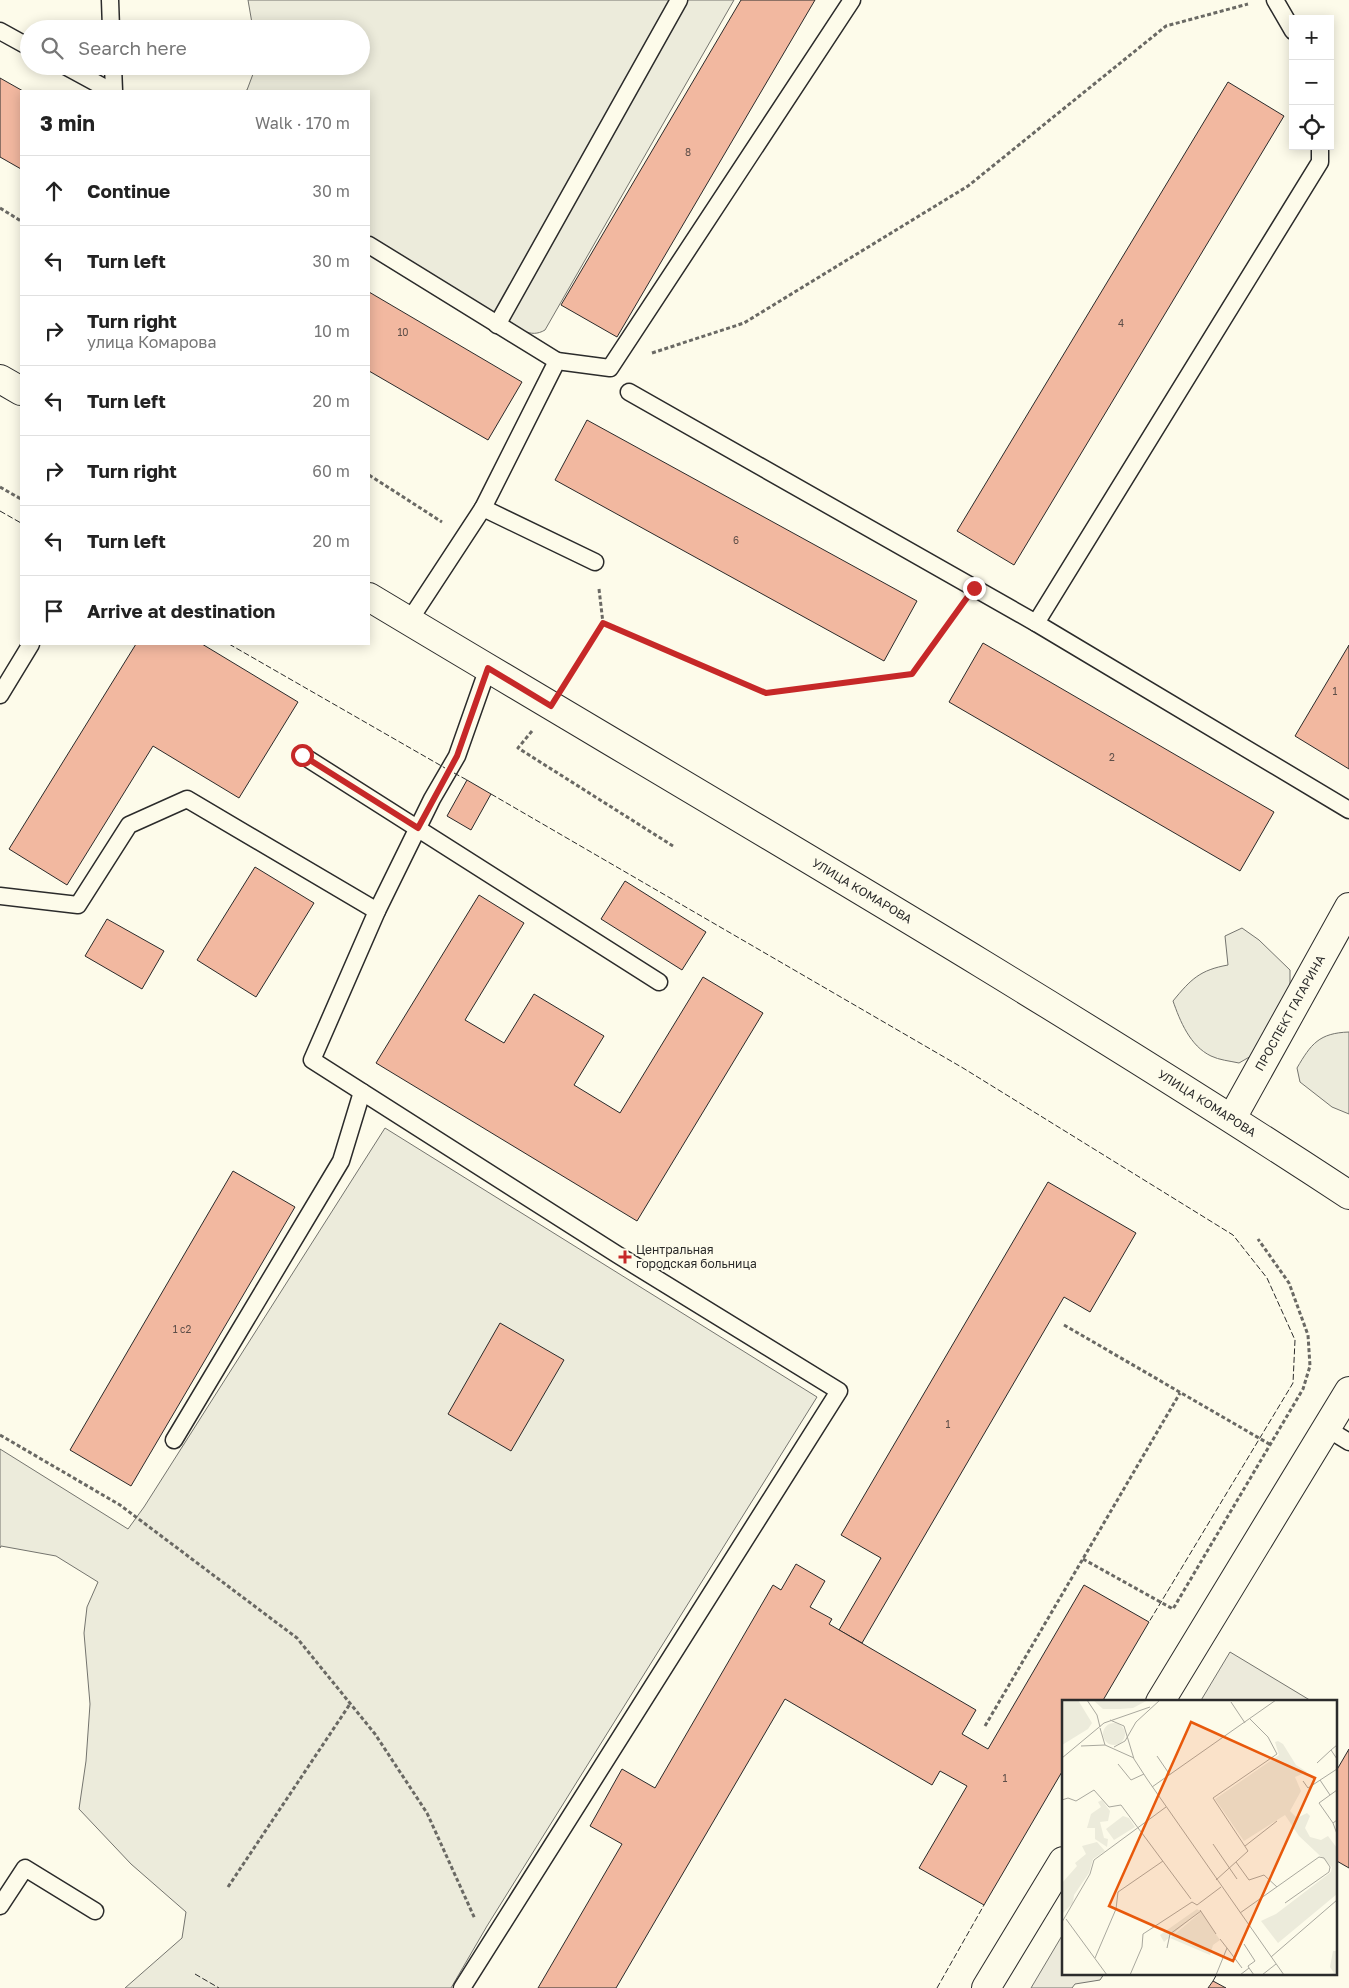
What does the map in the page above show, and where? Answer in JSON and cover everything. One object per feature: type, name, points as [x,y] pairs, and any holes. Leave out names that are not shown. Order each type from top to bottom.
[{"type":"main road","points":[[0,379],[20,390]]},
{"type":"main road","name":"УЛИЦА КОМАРОВА","points":[[370,598],[737,816],[1232,1118],[1349,1195]]},
{"type":"main road","name":"ПРОСПЕКТ ГАГАРИНА","points":[[1232,1118],[1349,907]]},
{"type":"main road","points":[[1161,1700],[1349,1391]]},
{"type":"main road","points":[[986,1988],[1062,1863]]},
{"type":"lane","points":[[110,0],[111,20]]},
{"type":"lane","points":[[497,324],[679,0]]},
{"type":"lane","points":[[370,246],[557,362],[610,368],[852,0]]},
{"type":"lane","points":[[1276,0],[1289,24]]},
{"type":"lane","points":[[0,31],[20,41]]},
{"type":"lane","points":[[82,75],[110,90]]},
{"type":"lane","points":[[112,90],[113,75]]},
{"type":"lane","points":[[1036,623],[1320,162],[1320,150]]},
{"type":"lane","points":[[409,621],[483,508],[557,362]]},
{"type":"lane","points":[[630,392],[1036,623],[1349,810]]},
{"type":"lane","points":[[483,508],[595,562]]},
{"type":"lane","points":[[0,695],[30,645]]},
{"type":"lane","points":[[462,1988],[839,1391],[618,1255],[312,1060],[377,911],[418,828],[457,756],[488,668]]},
{"type":"lane","points":[[302,755],[659,982]]},
{"type":"lane","points":[[0,896],[78,905],[129,825],[186,799],[377,911]]},
{"type":"lane","points":[[174,1440],[340,1161],[362,1092]]},
{"type":"lane","points":[[1326,1428],[1349,1442]]},
{"type":"lane","points":[[0,1906],[25,1868],[95,1911]]},
{"type":"path","points":[[610,368],[744,323],[968,186],[1166,26],[1257,2]]},
{"type":"path","points":[[0,208],[20,219]]},
{"type":"path","points":[[370,476],[466,536]]},
{"type":"path","points":[[0,487],[20,498]]},
{"type":"path","points":[[595,562],[603,623],[551,706],[518,748],[674,846]]},
{"type":"path","points":[[603,623],[766,693],[912,674],[974,588]]},
{"type":"path","points":[[1083,1559],[1173,1609],[1303,1389],[1310,1366],[1308,1335],[1289,1283],[1258,1239]]},
{"type":"path","points":[[1064,1325],[1271,1445]]},
{"type":"path","points":[[985,1726],[1180,1392]]},
{"type":"path","points":[[0,1435],[120,1505],[297,1638],[374,1734],[426,1813],[487,1946]]},
{"type":"path","points":[[228,1887],[350,1704]]},
{"type":"shaded area","points":[[248,0],[671,0],[494,317],[370,241],[370,90],[247,90],[253,75],[370,75],[370,20],[251,20]]},
{"type":"shaded area","points":[[685,0],[734,0],[545,330],[534,333],[524,331],[506,318]]},
{"type":"shaded area","points":[[1242,928],[1259,940],[1290,970],[1290,989],[1258,1052],[1239,1063],[1214,1057],[1197,1046],[1183,1025],[1173,1001],[1191,981],[1203,973],[1228,965],[1225,936]]},
{"type":"shaded area","points":[[1349,1032],[1349,1114],[1332,1107],[1300,1082],[1297,1068],[1317,1041],[1330,1035]]},
{"type":"shaded area","points":[[385,1128],[817,1397],[487,1926],[451,1988],[125,1988],[182,1938],[186,1912],[131,1864],[79,1809],[86,1761],[90,1704],[84,1633],[87,1607],[98,1582],[56,1556],[1,1546],[0,1548],[0,1449],[128,1529],[144,1507]]},
{"type":"shaded area","points":[[1230,1652],[1310,1700],[1201,1700]]},
{"type":"shaded area","points":[[1062,1936],[1062,1976],[1103,1976],[1100,1980],[1075,1984],[1072,1988],[1031,1988]]},
{"type":"building","points":[[741,0],[815,0],[617,337],[561,305]]},
{"type":"building","points":[[0,78],[21,90],[20,168],[0,157]]},
{"type":"building","points":[[1228,82],[1284,116],[1014,565],[957,531]]},
{"type":"building","points":[[370,293],[522,382],[488,440],[370,372]]},
{"type":"building","points":[[587,420],[917,601],[884,661],[555,480]]},
{"type":"building","points":[[983,643],[1274,812],[1240,871],[949,702]]},
{"type":"building","points":[[135,645],[204,645],[298,702],[239,798],[153,746],[67,885],[9,849]]},
{"type":"building","points":[[1349,645],[1349,769],[1295,736]]},
{"type":"building","points":[[467,780],[491,794],[471,830],[447,816]]},
{"type":"building","points":[[255,867],[314,903],[256,997],[197,960]]},
{"type":"building","points":[[625,881],[706,932],[682,970],[601,919]]},
{"type":"building","points":[[479,895],[524,923],[465,1020],[504,1043],[534,994],[604,1036],[574,1085],[620,1113],[703,977],[763,1013],[637,1221],[376,1063]]},
{"type":"building","points":[[107,919],[164,951],[142,989],[85,956]]},
{"type":"building","points":[[233,1171],[295,1207],[131,1486],[70,1450]]},
{"type":"building","points":[[1048,1182],[1136,1233],[1090,1312],[1064,1297],[862,1643],[839,1630],[881,1558],[841,1535]]},
{"type":"building","points":[[500,1323],[564,1360],[511,1451],[448,1414]]},
{"type":"building","points":[[796,1564],[825,1581],[810,1607],[832,1619],[829,1624],[976,1710],[962,1734],[988,1749],[1084,1585],[1149,1622],[1103,1700],[1062,1700],[1062,1772],[984,1905],[919,1868],[967,1786],[940,1771],[932,1785],[785,1699],[616,1988],[538,1988],[622,1844],[590,1826],[622,1769],[655,1788],[773,1585],[781,1590]]},
{"type":"building","points":[[1349,1749],[1349,1868],[1336,1861],[1336,1771]]},
{"type":"building","points":[[1213,1981],[1226,1988],[1208,1988]]},
{"type":"fence","points":[[0,511],[20,522]]},
{"type":"fence","points":[[231,645],[445,768]]},
{"type":"fence","points":[[454,773],[467,780]]},
{"type":"fence","points":[[491,794],[963,1068],[1233,1235],[1267,1278],[1295,1340],[1293,1383],[1149,1622]]},
{"type":"fence","points":[[937,1988],[984,1905]]},
{"type":"fence","points":[[195,1974],[219,1988]]},
{"type":"fence","points":[[1213,1981],[1216,1976]]},
{"type":"place","name":"Центральная городская больница","points":[[625,1257]]},
{"type":"route","points":[[302,755],[418,828],[432,799],[457,756],[488,668],[551,706],[603,623],[766,693],[912,674],[974,588]]}]
